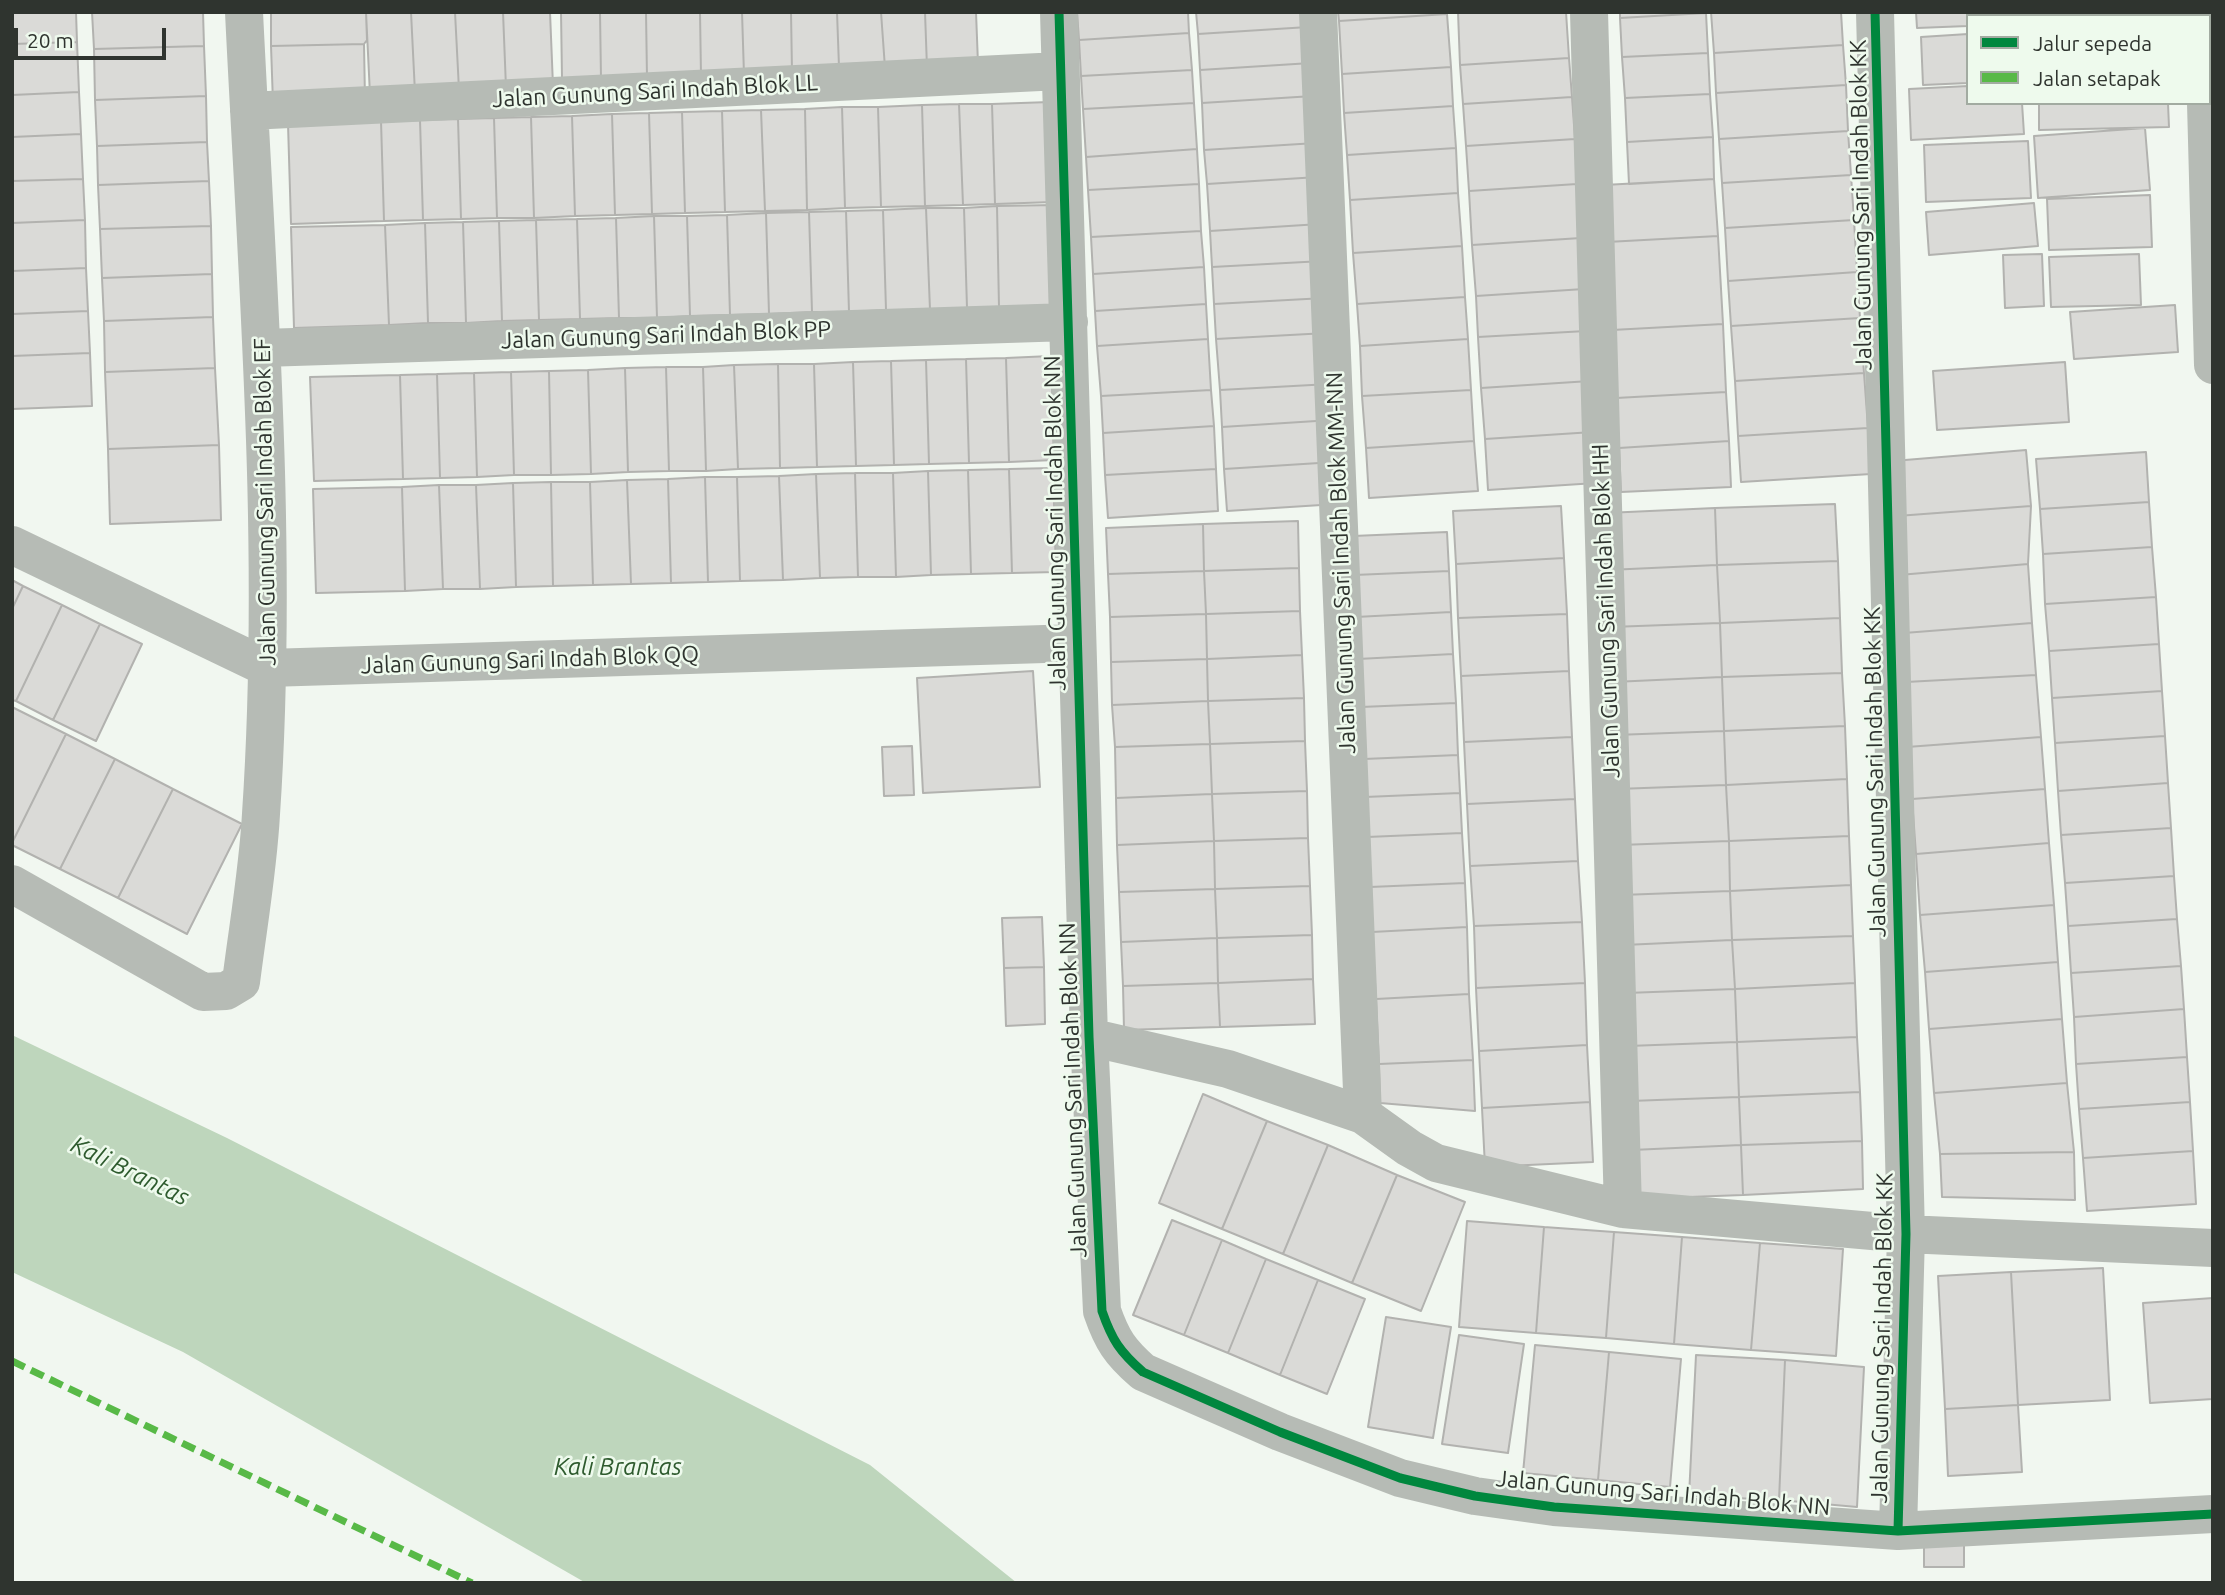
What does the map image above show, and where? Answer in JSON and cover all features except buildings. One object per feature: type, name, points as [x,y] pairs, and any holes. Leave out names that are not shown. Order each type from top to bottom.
[{"type":"street","name":"Jalan Gunung Sari Indah Blok EF","points":[[12,884],[219,989],[241,982],[261,816],[268,668],[263,348],[244,12]]},
{"type":"street","name":"Jalan Gunung Sari Indah Blok NN","points":[[1059,12],[1089,1037],[1102,1311],[1113,1341],[1143,1373],[1280,1432],[1400,1478],[1475,1496],[1554,1507],[1898,1531],[2213,1514]]},
{"type":"street","name":"Jalan Gunung Sari Indah Blok MM-NN","points":[[1318,12],[1363,1115]]},
{"type":"street","name":"Jalan Gunung Sari Indah Blok HH","points":[[1589,12],[1623,1209]]},
{"type":"street","name":"Jalan Gunung Sari Indah Blok KK","points":[[1875,12],[1906,1234],[1898,1531]]},
{"type":"street","name":"Jalan Gunung Sari Indah Blok LL","points":[[249,110],[1060,71]]},
{"type":"street","points":[[2207,105],[2213,365]]},
{"type":"street","name":"Jalan Gunung Sari Indah Blok PP","points":[[263,348],[1069,322]]},
{"type":"street","name":"Jalan Gunung Sari Indah Blok QQ","points":[[12,545],[268,668],[1077,643]]},
{"type":"street","points":[[1089,1037],[1228,1069],[1363,1115],[1409,1148],[1436,1163],[1623,1209],[1906,1234],[2213,1248]]},
{"type":"water","name":"Kali Brantas","points":[[12,1035],[227,1138],[870,1465],[1017,1583],[586,1583],[183,1352],[12,1272]]},
{"type":"marked path","points":[[12,1361],[472,1583]]},
{"type":"cycle path","points":[[1059,12],[1089,1037],[1102,1311],[1113,1338],[1123,1352],[1143,1372],[1280,1432],[1400,1478],[1475,1496],[1554,1507],[1898,1531],[2213,1514]]},
{"type":"cycle path","points":[[1875,12],[1906,1234],[1898,1531]]}]
